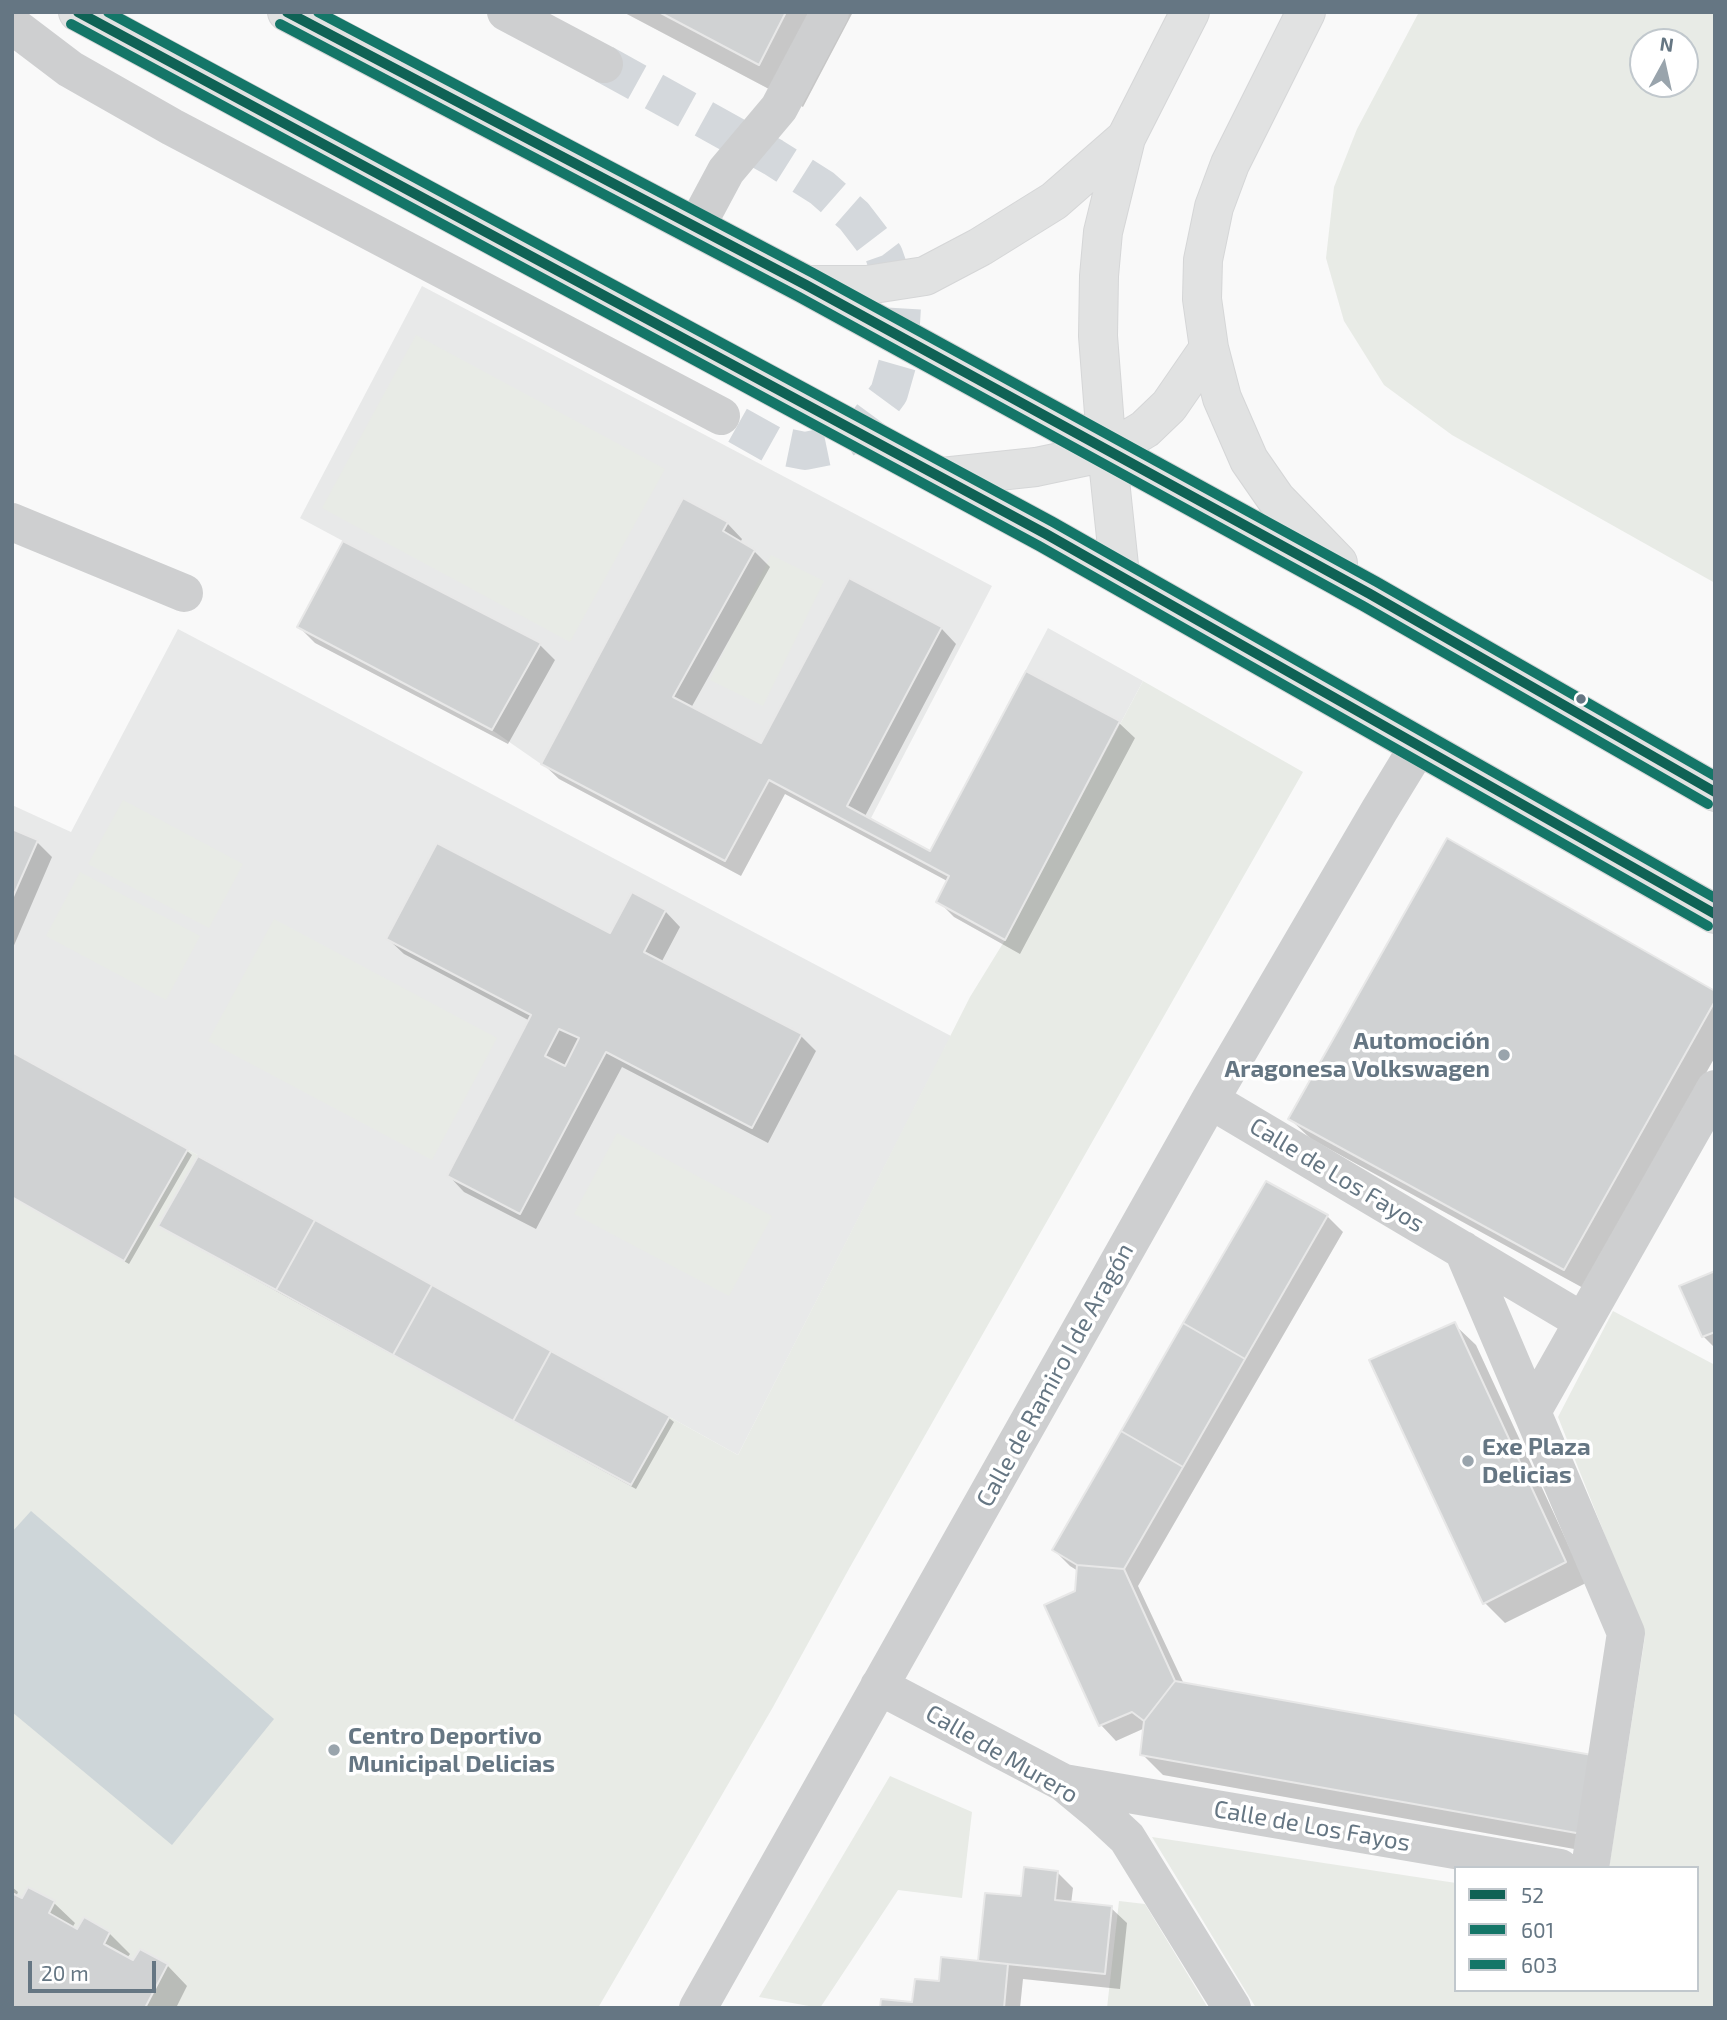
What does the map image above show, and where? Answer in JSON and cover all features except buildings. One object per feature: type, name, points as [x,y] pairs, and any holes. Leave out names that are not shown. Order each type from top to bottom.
[{"type":"main road","points":[[78,12],[1120,575],[1715,914]]},
{"type":"main road","points":[[287,12],[806,285],[1370,594],[1715,792]]},
{"type":"main road","points":[[1120,575],[1098,336],[1103,232],[1126,138],[1190,12]]},
{"type":"main road","points":[[1306,12],[1230,164],[1214,207],[1203,260],[1202,299],[1209,348],[1222,398],[1248,460],[1285,509],[1313,540],[1370,594]]},
{"type":"main road","points":[[806,285],[867,285],[925,276],[980,247],[1054,201],[1126,138]]},
{"type":"main road","points":[[942,477],[1036,467],[1107,452],[1144,429],[1169,406],[1209,348]]},
{"type":"street","points":[[506,12],[604,64]]},
{"type":"street","points":[[696,227],[726,171],[779,108],[830,12]]},
{"type":"street","points":[[12,25],[70,69],[172,127],[721,416]]},
{"type":"street","points":[[12,522],[184,593]]},
{"type":"street","name":"Calle de Ramiro I de Aragón","points":[[698,2008],[1210,1100],[1378,811],[1419,747]]},
{"type":"street","points":[[1532,1412],[1715,1088]]},
{"type":"street","name":"Calle de Los Fayos","points":[[1210,1100],[1582,1321]]},
{"type":"street","points":[[1464,1250],[1626,1633],[1590,1866]]},
{"type":"street","name":"Calle de Murero","points":[[879,1685],[1064,1783],[1127,1838],[1232,2008]]},
{"type":"street","name":"Calle de Los Fayos","points":[[1064,1783],[1548,1866]]},
{"type":"shaded area","points":[[1419,12],[1715,12],[1715,583],[1452,435],[1384,385],[1344,321],[1326,258],[1334,187],[1357,129]]},
{"type":"shaded area","points":[[422,286],[992,586],[871,818],[891,830],[930,851],[1048,628],[1143,681],[1005,940],[949,876],[770,780],[725,861],[541,764],[492,730],[297,627],[343,541],[300,518]]},
{"type":"shaded area","points":[[416,335],[665,469],[570,642],[322,508]]},
{"type":"shaded area","points":[[771,555],[824,581],[763,706],[710,680]]},
{"type":"shaded area","points":[[178,629],[951,1036],[738,1455],[12,1052],[12,805],[71,832]]},
{"type":"shaded area","name":"Centro Deportivo Municipal Delicias","points":[[1143,681],[1303,772],[773,1707],[598,2008],[12,2008],[12,1052],[738,1455],[970,997],[1005,940]]},
{"type":"shaded area","points":[[123,800],[243,864],[209,928],[88,864]]},
{"type":"shaded area","points":[[80,872],[200,936],[166,1000],[46,936]]},
{"type":"shaded area","points":[[274,919],[497,1038],[432,1160],[208,1041]]},
{"type":"shaded area","points":[[617,1133],[772,1216],[729,1296],[574,1214]]},
{"type":"shaded area","points":[[1613,1311],[1715,1365],[1715,2008],[1256,2008],[1152,1837],[1454,1883],[1454,1992],[1699,1992],[1699,1866],[1609,1866],[1645,1636],[1558,1417]]},
{"type":"shaded area","points":[[31,1511],[274,1719],[172,1845],[12,1712],[12,1532]]},
{"type":"shaded area","points":[[890,1776],[972,1812],[962,1898],[898,1890],[820,2008],[759,1997]]},
{"type":"shaded area","points":[[1119,1901],[1145,1904],[1208,2008],[1107,2008]]},
{"type":"tunnel","points":[[604,64],[773,157],[822,188],[854,216],[884,255],[902,306],[899,358],[889,393],[864,427],[834,445],[805,451],[771,444],[721,416]]},
{"type":"transit line","name":"52","points":[[78,12],[1046,534],[1715,914]]},
{"type":"transit line","name":"603","points":[[108,12],[1053,522],[1715,898]]},
{"type":"transit line","name":"52","points":[[287,12],[806,285],[1370,594],[1715,792]]},
{"type":"transit line","name":"603","points":[[318,12],[813,273],[1377,582],[1715,776]]},
{"type":"transit line","name":"601","points":[[71,24],[1039,546],[1708,926]]},
{"type":"transit line","name":"601","points":[[280,24],[799,297],[1363,606],[1708,804]]},
{"type":"place","name":"Automoción Aragonesa Volkswagen","points":[[1504,1055]]},
{"type":"place","name":"Exe Plaza Delicias","points":[[1468,1461]]},
{"type":"place","name":"Centro Deportivo Municipal Delicias","points":[[334,1750]]}]
